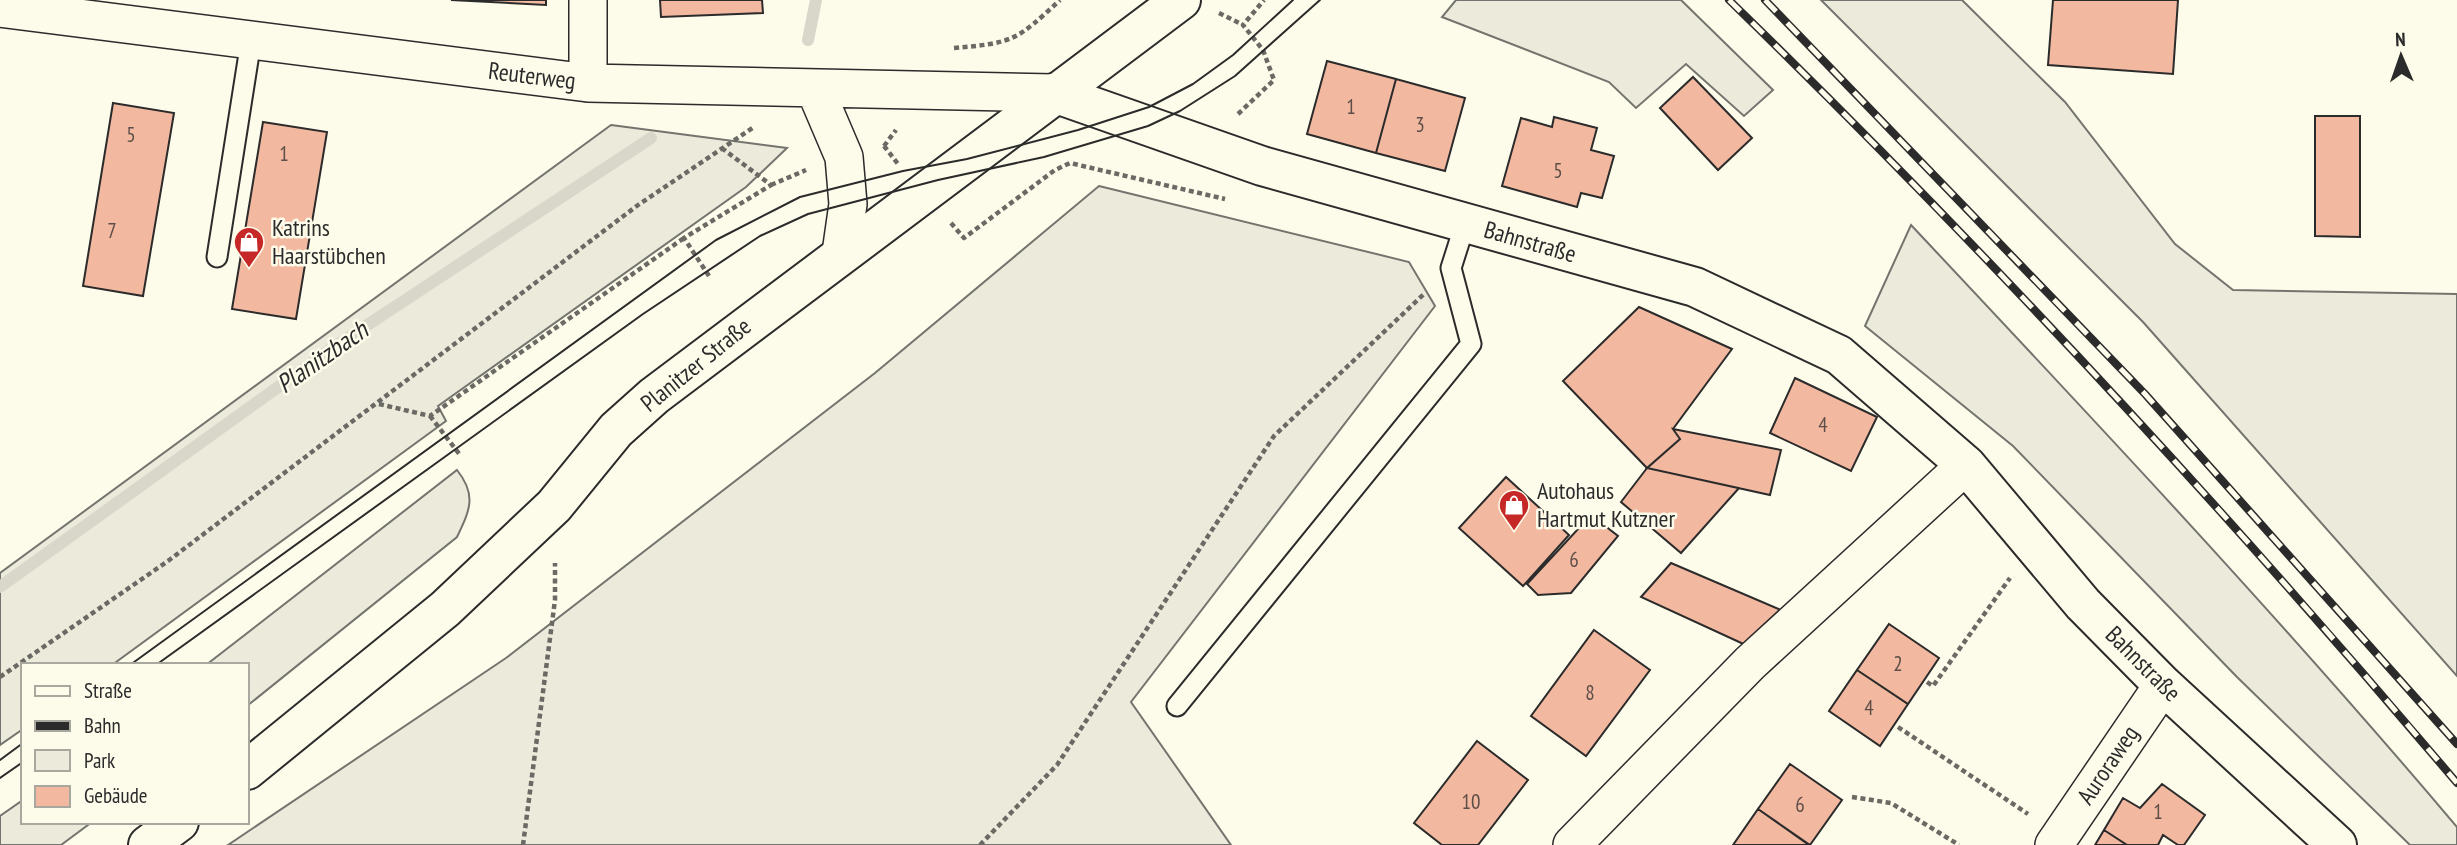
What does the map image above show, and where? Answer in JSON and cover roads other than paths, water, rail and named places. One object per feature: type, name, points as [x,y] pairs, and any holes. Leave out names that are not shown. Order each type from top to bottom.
[{"type":"street","points":[[588,0],[588,83]]},
{"type":"street","name":"Planitzer Straße","points":[[248,769],[445,609],[554,506],[617,430],[654,396],[923,191],[1181,0]]},
{"type":"street","name":"Reuterweg","points":[[17,6],[251,41],[588,83],[1054,93]]},
{"type":"street","points":[[815,89],[844,157],[848,204],[841,253]]},
{"type":"street","name":"Bahnstraße","points":[[1054,93],[1262,166],[1695,288],[1839,355],[1966,465],[2083,604],[2163,685],[2337,845]]},
{"type":"street","points":[[1572,845],[1750,663],[1966,465]]},
{"type":"street","name":"Auroraweg","points":[[2057,840],[2163,685]]},
{"type":"street","points":[[148,845],[176,824]]},
{"type":"lane","points":[[217,257],[251,41]]},
{"type":"lane","points":[[1177,706],[1471,344],[1451,268],[1465,224]]},
{"type":"waterway","name":"Planitzbach","points":[[808,40],[816,0]]},
{"type":"waterway","name":"Planitzbach","points":[[0,587],[331,349],[651,138]]},
{"type":"tram line","points":[[133,663],[716,240],[800,197],[903,171],[967,159],[1078,130],[1149,107],[1193,84],[1233,55],[1293,0]]},
{"type":"tram line","points":[[159,663],[643,314],[760,236],[808,214],[938,180],[1044,157],[1148,126],[1180,111],[1235,76],[1320,0]]},
{"type":"tram line","points":[[0,760],[21,744]]},
{"type":"tram line","points":[[0,778],[21,763]]},
{"type":"railway","points":[[1729,0],[1918,189],[2102,382],[2282,581],[2457,783]]},
{"type":"railway","points":[[1765,0],[2145,394],[2457,744]]},
{"type":"place","name":"Katrins Haarstübchen","points":[[249,269]]},
{"type":"place","name":"Autohaus Hartmut Kutzner","points":[[1514,532]]}]
